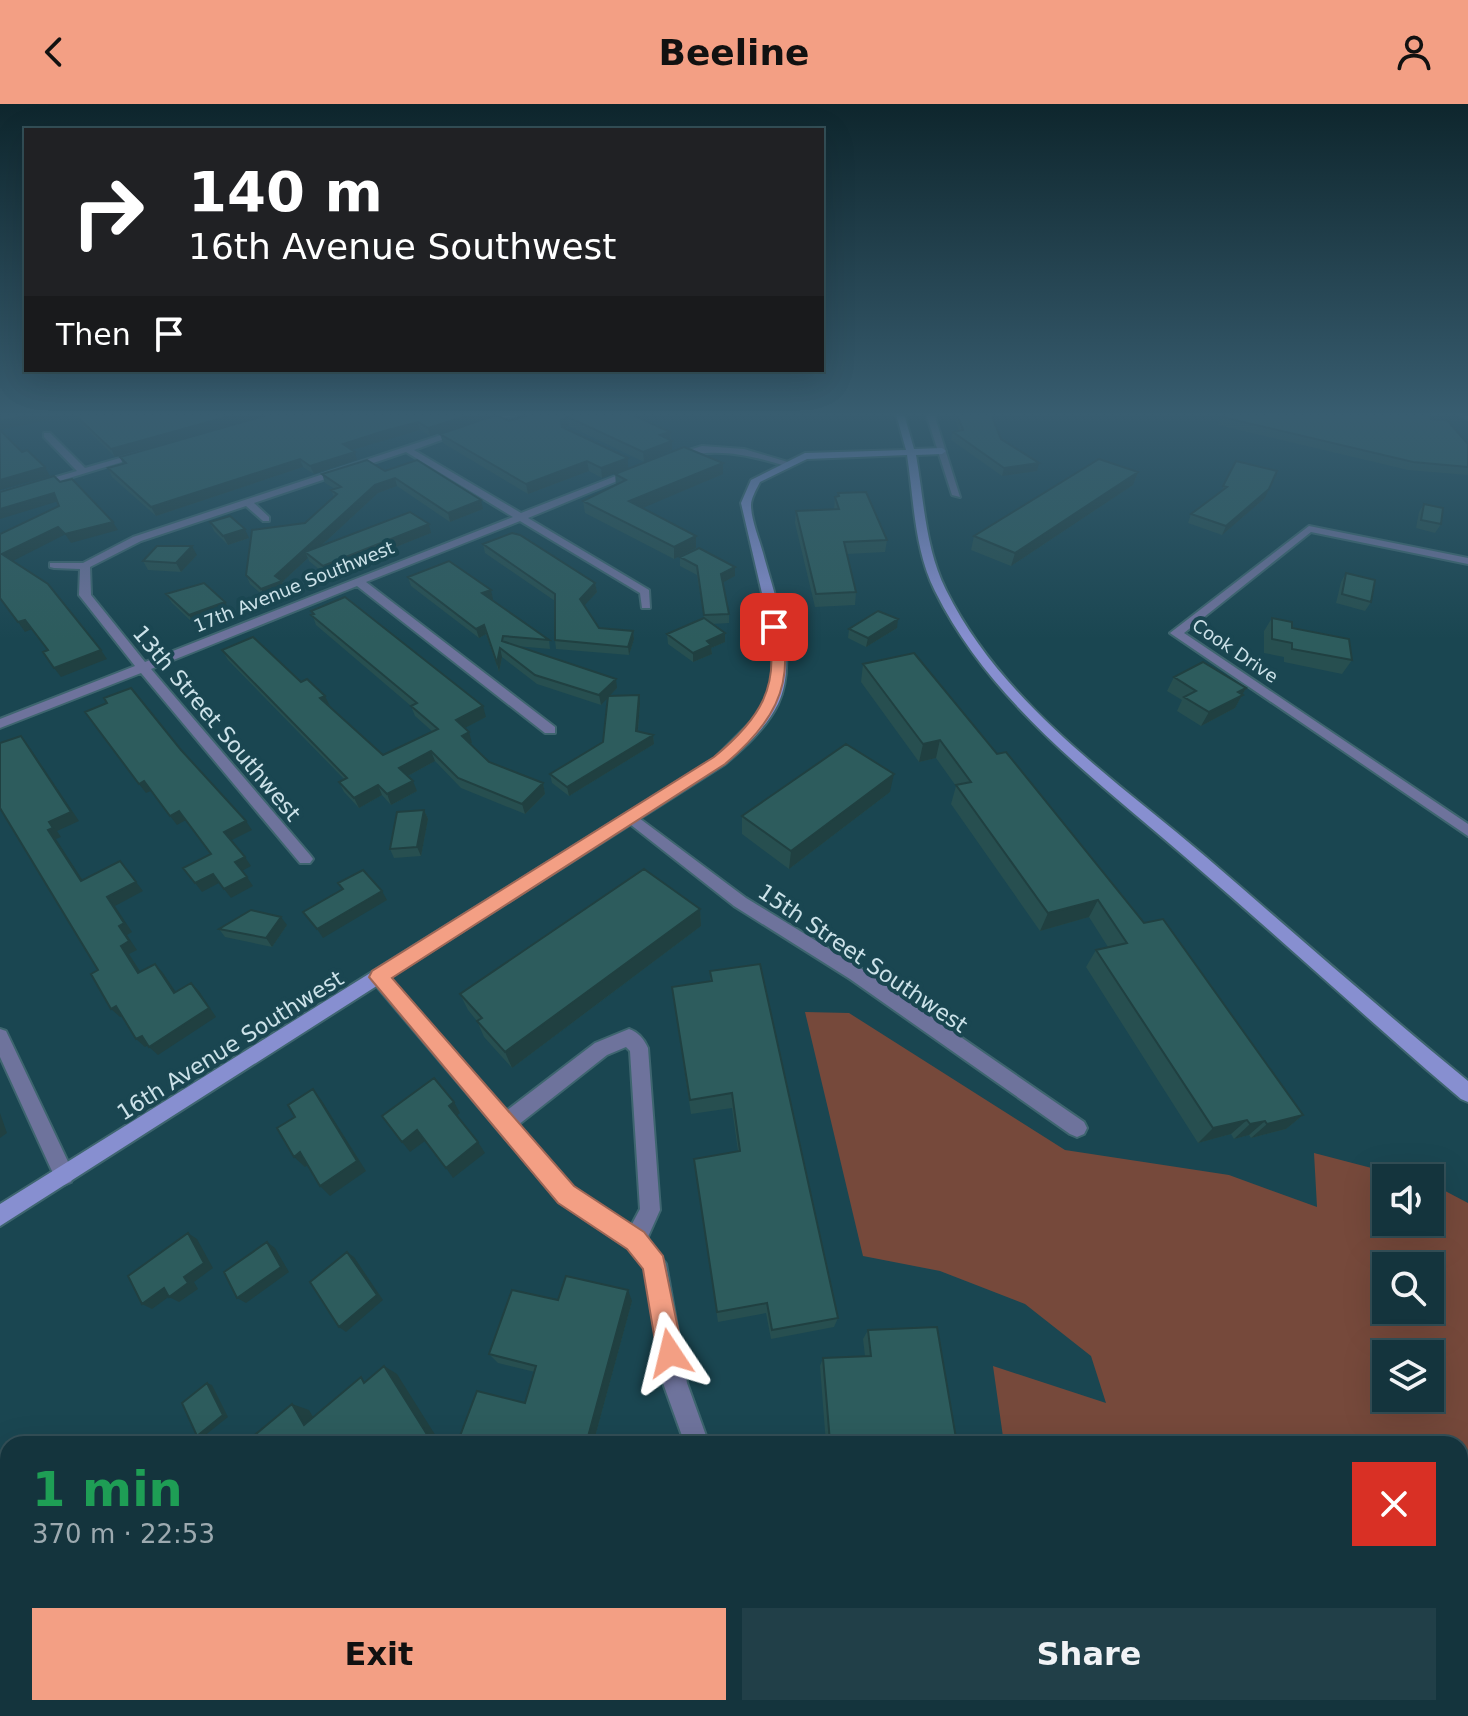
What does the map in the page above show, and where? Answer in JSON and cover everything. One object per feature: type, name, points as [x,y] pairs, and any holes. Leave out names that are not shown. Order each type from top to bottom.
[{"type":"street","points":[[0,496],[23,489]]},
{"type":"street","points":[[54,565],[85,566],[137,539],[286,489]]},
{"type":"street","points":[[474,489],[645,592],[646,606]]},
{"type":"street","name":"17th Avenue Southwest","points":[[0,724],[590,489]]},
{"type":"street","name":"16th Avenue Southwest","points":[[0,1216],[720,761],[751,734],[778,685],[781,653],[746,503],[752,489]]},
{"type":"street","points":[[915,489],[929,559],[939,589],[964,632],[999,678],[1063,742],[1468,1093]]},
{"type":"street","points":[[955,489],[957,495]]},
{"type":"street","points":[[247,502],[266,519]]},
{"type":"street","name":"Cook Drive","points":[[1468,561],[1309,529],[1176,633],[1468,831]]},
{"type":"street","name":"13th Street Southwest","points":[[85,566],[85,595],[97,613],[145,666],[305,859]]},
{"type":"street","points":[[357,581],[550,730]]},
{"type":"street","name":"15th Street Southwest","points":[[631,817],[740,902],[843,966],[1077,1128]]},
{"type":"street","points":[[379,977],[507,1122],[566,1195],[635,1241],[655,1264],[675,1383],[694,1436]]},
{"type":"street","points":[[0,1037],[64,1175]]},
{"type":"street","points":[[507,1122],[601,1049],[629,1037],[639,1048],[650,1210],[635,1241]]},
{"type":"shaded area","points":[[805,1012],[849,1013],[1065,1150],[1229,1175],[1317,1207],[1314,1153],[1372,1168],[1372,1236],[1444,1236],[1444,1190],[1468,1203],[1468,1436],[1003,1436],[993,1366],[1106,1403],[1091,1356],[1025,1304],[940,1271],[863,1256]]},
{"type":"building","points":[[9,489],[82,489],[113,522],[65,534],[58,527],[2,554],[48,584],[101,650],[54,668],[43,652],[48,650],[25,620],[18,622],[0,598],[0,534],[59,506],[54,493],[0,509],[0,492]]},
{"type":"building","points":[[131,489],[206,489],[151,507]]},
{"type":"building","points":[[370,489],[275,576],[282,581],[261,589],[246,575],[252,530],[305,523],[337,494],[331,490]]},
{"type":"building","points":[[412,489],[464,489],[481,500],[448,513]]},
{"type":"building","points":[[607,489],[658,489],[629,501],[696,536],[674,547],[583,501]]},
{"type":"building","points":[[1050,489],[1112,489],[1015,553],[974,536]]},
{"type":"building","points":[[1224,489],[1269,489],[1226,526],[1191,514]]},
{"type":"building","points":[[866,492],[887,540],[844,542],[856,592],[816,594],[796,511],[839,509],[835,497],[839,496],[838,493]]},
{"type":"building","points":[[1424,504],[1443,508],[1441,524],[1421,520]]},
{"type":"building","points":[[410,512],[429,524],[323,566],[305,552]]},
{"type":"building","points":[[230,516],[245,529],[223,536],[210,522]]},
{"type":"building","points":[[512,533],[520,535],[595,583],[580,599],[599,628],[633,631],[628,647],[555,640],[555,594],[483,544]]},
{"type":"building","points":[[157,546],[192,546],[176,563],[143,561]]},
{"type":"building","points":[[699,548],[735,567],[721,574],[729,614],[704,615],[697,566],[680,557]]},
{"type":"building","points":[[449,561],[491,590],[482,593],[549,640],[503,636],[502,641],[616,679],[599,695],[535,675],[500,648],[497,663],[484,625],[476,629],[408,577]]},
{"type":"building","points":[[1346,573],[1375,580],[1371,602],[1342,594]]},
{"type":"building","points":[[204,583],[225,602],[189,615],[166,594]]},
{"type":"building","points":[[345,597],[483,706],[456,720],[469,732],[462,736],[489,762],[543,783],[522,804],[458,778],[431,751],[399,768],[413,781],[387,794],[378,785],[354,798],[339,782],[347,778],[222,650],[253,637],[301,682],[307,679],[325,696],[320,698],[383,755],[438,729],[411,706],[417,703],[311,615],[314,614],[311,611]]},
{"type":"building","points":[[878,611],[898,619],[868,638],[849,629]]},
{"type":"building","points":[[704,618],[725,633],[707,641],[711,645],[693,653],[667,634]]},
{"type":"building","points":[[1272,618],[1292,622],[1292,628],[1349,639],[1352,660],[1292,649],[1292,643],[1272,639]]},
{"type":"building","points":[[914,653],[997,754],[1006,752],[1144,923],[1163,919],[1303,1115],[1267,1124],[1265,1121],[1250,1124],[1247,1120],[1213,1128],[1096,950],[1127,943],[1098,900],[1048,913],[956,785],[971,782],[940,740],[923,744],[863,664]]},
{"type":"building","points":[[1203,662],[1246,688],[1238,692],[1243,695],[1209,712],[1184,697],[1196,691],[1174,677]]},
{"type":"building","points":[[131,688],[181,750],[246,821],[224,832],[245,857],[235,862],[247,877],[224,889],[213,874],[195,883],[183,868],[211,854],[179,811],[170,816],[144,781],[139,784],[85,712],[107,703],[104,698]]},
{"type":"building","points":[[639,695],[636,731],[653,735],[567,787],[550,774],[603,742],[608,696]]},
{"type":"building","points":[[21,736],[71,812],[49,822],[53,828],[48,830],[81,881],[120,861],[136,882],[107,897],[124,923],[119,926],[129,941],[121,946],[138,973],[155,964],[174,993],[191,983],[209,1008],[149,1047],[142,1036],[136,1039],[116,1006],[111,1009],[91,974],[98,970],[0,808],[0,743]]},
{"type":"building","points":[[846,744],[894,774],[791,851],[742,816]]},
{"type":"building","points":[[424,810],[417,847],[390,849],[397,812]]},
{"type":"building","points":[[644,869],[700,909],[505,1052],[477,1021],[482,1018],[460,994]]},
{"type":"building","points":[[363,870],[382,891],[317,929],[303,912],[343,889],[338,883]]},
{"type":"building","points":[[251,910],[281,917],[266,938],[219,929]]},
{"type":"building","points":[[760,964],[838,1318],[772,1330],[767,1303],[717,1312],[694,1159],[740,1151],[732,1093],[690,1100],[672,987],[712,981],[710,971]]},
{"type":"building","points":[[434,1078],[454,1102],[449,1106],[478,1142],[446,1168],[417,1130],[402,1142],[382,1116]]},
{"type":"building","points":[[313,1089],[357,1161],[320,1186],[300,1152],[294,1157],[277,1128],[295,1117],[288,1105]]},
{"type":"building","points":[[188,1233],[204,1263],[184,1277],[188,1283],[169,1297],[164,1288],[142,1304],[128,1276]]},
{"type":"building","points":[[267,1242],[281,1267],[237,1298],[224,1272]]},
{"type":"building","points":[[347,1252],[377,1295],[339,1327],[310,1282]]},
{"type":"building","points":[[566,1276],[628,1290],[588,1436],[460,1436],[477,1391],[525,1403],[536,1366],[489,1354],[512,1290],[558,1300]]},
{"type":"building","points":[[937,1327],[956,1436],[830,1436],[823,1358],[871,1356],[868,1330]]},
{"type":"building","points":[[384,1366],[428,1436],[254,1436],[292,1404],[304,1425],[361,1377],[364,1383]]},
{"type":"building","points":[[207,1383],[223,1415],[197,1436],[182,1403]]},
{"type":"route","points":[[670,1353],[655,1264],[635,1241],[566,1195],[507,1122],[379,977],[720,761],[751,734],[778,685],[781,653],[774,627]]}]
